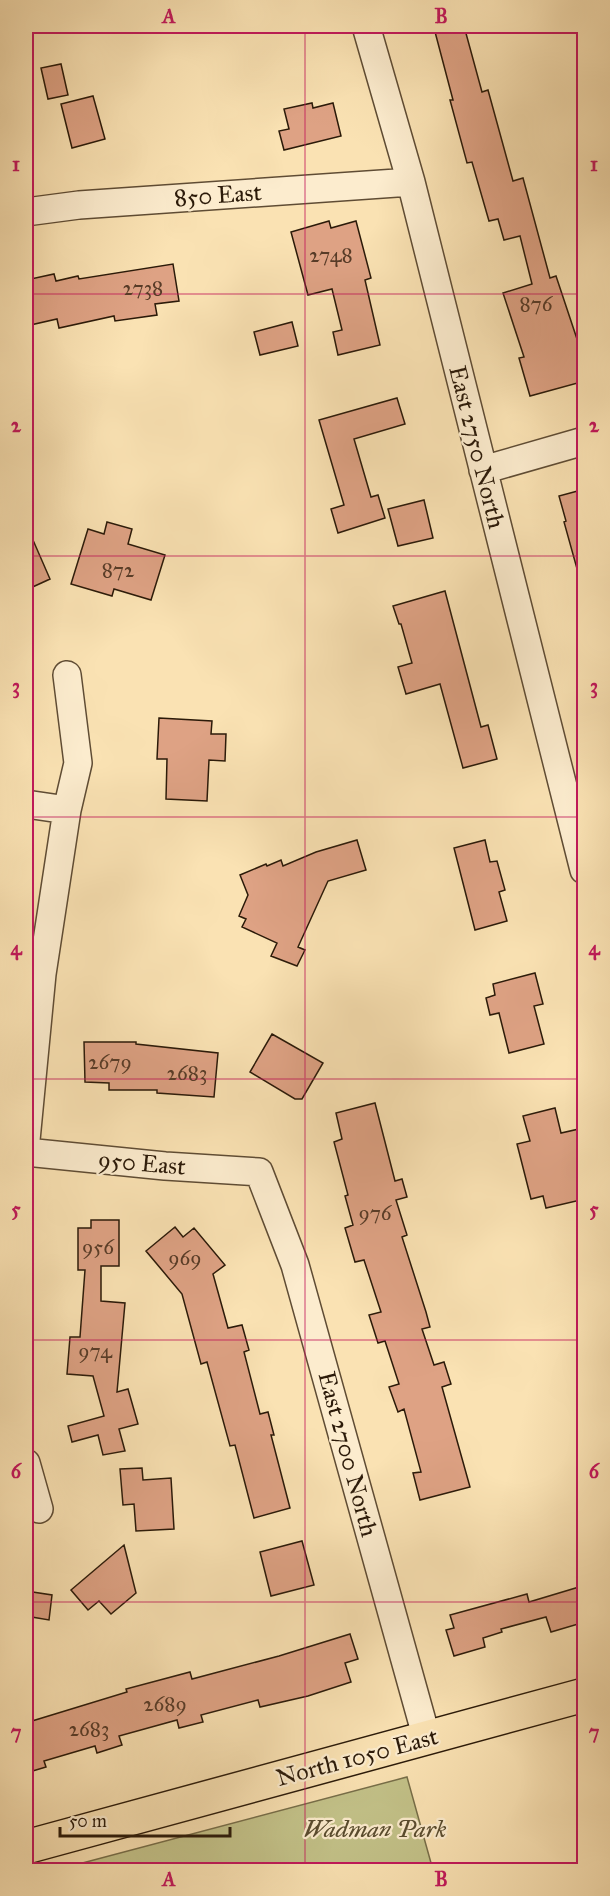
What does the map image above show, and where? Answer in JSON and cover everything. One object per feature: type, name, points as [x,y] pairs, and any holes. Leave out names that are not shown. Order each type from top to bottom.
[{"type":"main road","name":"North 1050 East","points":[[26,1847],[585,1695]]},
{"type":"street","name":"East 2750 North","points":[[366,26],[411,182],[585,870]]},
{"type":"street","name":"850 East","points":[[26,212],[78,205],[411,182]]},
{"type":"street","points":[[483,470],[585,441]]},
{"type":"street","points":[[26,1140],[42,975],[67,810],[78,763],[67,675]]},
{"type":"street","points":[[26,804],[67,810]]},
{"type":"street","name":"950 East","points":[[26,1152],[165,1166],[259,1172]]},
{"type":"street","name":"East 2700 North","points":[[259,1172],[296,1265],[427,1738]]},
{"type":"street","points":[[26,1464],[39,1509]]},
{"type":"green space","name":"Wadman Park","points":[[407,1777],[433,1870],[56,1870]]},
{"type":"building","points":[[464,26],[482,92],[488,90],[513,181],[523,178],[550,278],[556,276],[578,342],[585,340],[585,381],[530,396],[519,358],[524,357],[503,293],[532,284],[520,236],[504,240],[498,219],[489,221],[472,162],[467,163],[434,28]]},
{"type":"building","points":[[61,64],[68,95],[48,99],[41,68]]},
{"type":"building","points":[[93,96],[105,139],[72,148],[61,104]]},
{"type":"building","points":[[312,103],[313,108],[333,103],[341,136],[284,150],[279,131],[289,129],[284,109]]},
{"type":"building","points":[[329,221],[331,228],[356,221],[371,278],[365,280],[380,345],[338,355],[333,332],[342,330],[332,289],[308,295],[291,232]]},
{"type":"building","points":[[173,264],[179,301],[155,304],[157,315],[115,321],[114,316],[59,328],[57,319],[26,326],[26,280],[54,274],[56,281],[78,276],[79,279]]},
{"type":"building","points":[[292,322],[298,346],[260,355],[254,332]]},
{"type":"building","points":[[397,398],[405,424],[354,439],[371,497],[378,495],[385,518],[338,533],[331,509],[344,505],[319,420]]},
{"type":"building","points":[[585,489],[585,575],[579,576],[559,496]]},
{"type":"building","points":[[424,500],[433,538],[398,546],[388,509]]},
{"type":"building","points":[[107,522],[132,529],[128,544],[165,555],[151,600],[114,589],[112,596],[71,584],[88,529],[104,534]]},
{"type":"building","points":[[26,524],[50,579],[26,590]]},
{"type":"building","points":[[445,591],[481,727],[488,725],[497,759],[463,768],[440,684],[406,694],[398,667],[412,663],[401,624],[399,624],[393,606]]},
{"type":"building","points":[[159,718],[212,721],[211,734],[226,734],[225,761],[209,760],[207,801],[166,799],[167,759],[157,759]]},
{"type":"building","points":[[357,840],[366,870],[328,881],[298,947],[305,950],[297,966],[271,956],[277,943],[242,927],[246,919],[239,916],[248,895],[240,875],[281,860],[283,866],[316,852]]},
{"type":"building","points":[[485,840],[490,862],[497,861],[505,890],[499,892],[507,921],[475,930],[454,848]]},
{"type":"building","points":[[535,973],[543,1004],[534,1006],[544,1044],[509,1053],[499,1013],[490,1015],[486,998],[495,995],[493,984]]},
{"type":"building","points":[[272,1034],[323,1063],[302,1099],[295,1099],[250,1072]]},
{"type":"building","points":[[84,1042],[136,1042],[136,1044],[218,1053],[214,1097],[157,1093],[157,1090],[109,1090],[109,1083],[85,1082]]},
{"type":"building","points":[[375,1103],[395,1181],[402,1179],[407,1197],[396,1200],[407,1235],[402,1237],[430,1327],[422,1329],[434,1365],[444,1362],[451,1384],[442,1387],[470,1487],[420,1500],[413,1473],[421,1472],[404,1409],[398,1412],[389,1387],[399,1384],[385,1341],[378,1343],[369,1315],[381,1312],[364,1260],[355,1262],[345,1228],[353,1225],[345,1196],[348,1195],[334,1142],[342,1139],[336,1113]]},
{"type":"building","points":[[555,1108],[561,1133],[579,1129],[585,1151],[585,1199],[546,1208],[543,1196],[531,1199],[517,1144],[530,1141],[523,1116]]},
{"type":"building","points":[[91,1220],[119,1220],[119,1266],[101,1266],[101,1301],[125,1303],[117,1392],[128,1389],[138,1424],[119,1429],[125,1451],[103,1455],[98,1435],[72,1442],[68,1426],[104,1416],[93,1376],[67,1374],[70,1337],[80,1337],[85,1270],[78,1270],[78,1228],[91,1228]]},
{"type":"building","points":[[175,1227],[183,1237],[194,1228],[225,1265],[213,1274],[228,1328],[242,1325],[249,1350],[244,1352],[260,1414],[268,1412],[274,1435],[271,1435],[290,1508],[254,1518],[235,1445],[230,1446],[207,1362],[201,1364],[182,1294],[146,1251]]},
{"type":"building","points":[[142,1468],[143,1480],[171,1478],[174,1529],[136,1531],[134,1504],[123,1505],[120,1469]]},
{"type":"building","points":[[302,1541],[314,1585],[271,1596],[260,1552]]},
{"type":"building","points":[[124,1545],[136,1593],[111,1614],[99,1601],[88,1610],[71,1590]]},
{"type":"building","points":[[579,1587],[585,1607],[585,1622],[551,1632],[546,1617],[501,1629],[502,1632],[483,1638],[485,1647],[454,1656],[446,1630],[454,1628],[450,1615],[527,1594],[529,1602]]},
{"type":"building","points":[[26,1591],[52,1595],[49,1620],[26,1616]]},
{"type":"building","points":[[350,1634],[358,1659],[345,1663],[351,1682],[308,1696],[260,1707],[258,1700],[201,1715],[203,1722],[179,1728],[177,1720],[119,1736],[122,1745],[97,1753],[95,1746],[44,1761],[46,1767],[26,1773],[26,1715],[30,1714],[32,1721],[127,1692],[126,1689],[190,1672],[192,1679]]}]
